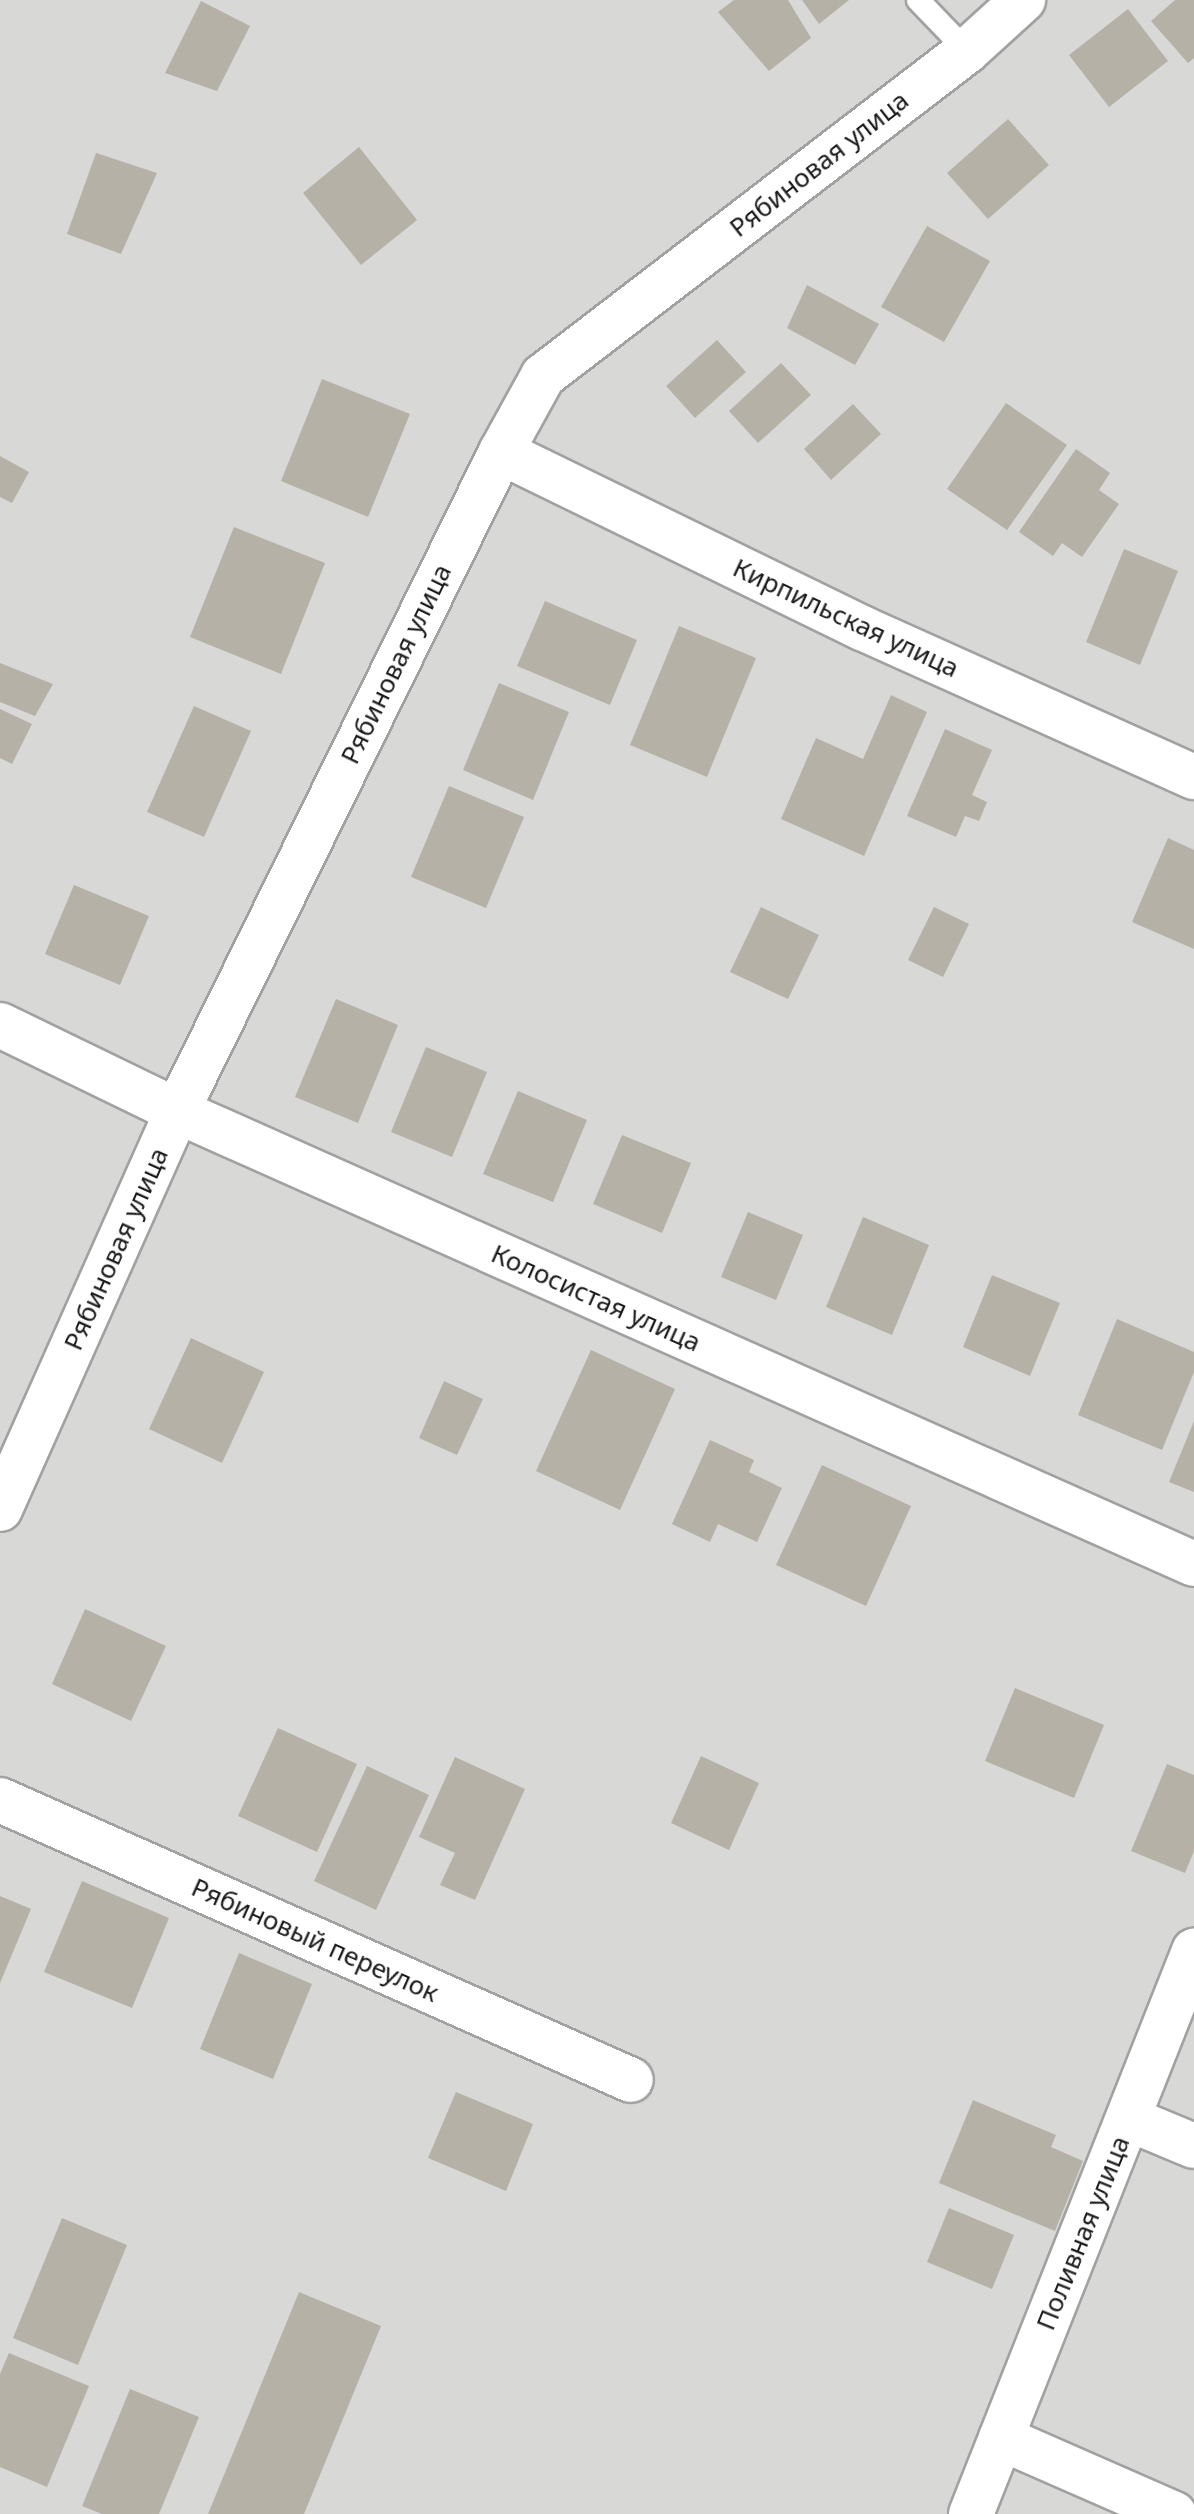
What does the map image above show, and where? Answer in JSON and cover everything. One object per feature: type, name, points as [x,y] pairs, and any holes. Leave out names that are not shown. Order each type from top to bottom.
[{"type":"street","name":"Рябиновая улица","points":[[0,1509],[177,1111],[501,452],[543,376],[967,51],[1023,0]]},
{"type":"street","name":"Кирпильская улица","points":[[501,452],[862,628],[1194,777]]},
{"type":"street","name":"Колосистая улица","points":[[0,1025],[177,1111],[1194,1564]]},
{"type":"street","name":"Рябиновый переулок","points":[[0,1800],[631,2080]]},
{"type":"street","name":"Поливная улица","points":[[971,2514],[1194,1951]]},
{"type":"street","points":[[1129,2119],[1194,2146]]},
{"type":"street","points":[[1001,2438],[1174,2514]]},
{"type":"lane","points":[[918,0],[967,51]]},
{"type":"shaded area","points":[[0,0],[1194,0],[1194,2514],[0,2514]]},
{"type":"building","points":[[734,0],[788,0],[811,38],[769,71],[718,12]]},
{"type":"building","points":[[802,0],[849,0],[819,24]]},
{"type":"building","points":[[1175,0],[1194,0],[1194,58],[1188,63],[1151,21]]},
{"type":"building","points":[[201,1],[250,26],[217,91],[165,73]]},
{"type":"building","points":[[1128,9],[1168,61],[1109,107],[1069,55]]},
{"type":"building","points":[[1008,119],[1049,165],[988,219],[947,173]]},
{"type":"building","points":[[359,147],[417,220],[361,265],[303,193]]},
{"type":"building","points":[[96,153],[157,173],[121,254],[67,234]]},
{"type":"building","points":[[927,226],[990,261],[944,342],[881,307]]},
{"type":"building","points":[[807,285],[879,324],[855,365],[787,328]]},
{"type":"building","points":[[717,340],[746,372],[695,418],[666,386]]},
{"type":"building","points":[[781,363],[811,395],[758,443],[729,411]]},
{"type":"building","points":[[322,379],[410,414],[368,517],[281,481]]},
{"type":"building","points":[[1006,403],[1067,445],[1007,530],[947,489]]},
{"type":"building","points":[[853,404],[881,434],[831,480],[804,449]]},
{"type":"building","points":[[1076,449],[1110,473],[1099,490],[1119,504],[1082,557],[1062,543],[1053,556],[1019,532]]},
{"type":"building","points":[[0,456],[29,472],[12,503],[0,497]]},
{"type":"building","points":[[234,527],[325,563],[281,674],[190,637]]},
{"type":"building","points":[[1124,549],[1178,571],[1140,665],[1086,642]]},
{"type":"building","points":[[545,601],[637,640],[610,705],[517,666]]},
{"type":"building","points":[[679,626],[756,658],[707,777],[630,745]]},
{"type":"building","points":[[0,663],[53,684],[35,716],[0,702]]},
{"type":"building","points":[[499,683],[569,712],[533,800],[463,770]]},
{"type":"building","points":[[891,695],[927,712],[864,856],[781,819],[816,738],[863,759]]},
{"type":"building","points":[[194,706],[251,731],[204,837],[147,812]]},
{"type":"building","points":[[0,709],[32,724],[12,764],[0,758]]},
{"type":"building","points":[[945,729],[992,750],[972,795],[987,802],[979,821],[965,816],[956,837],[907,816]]},
{"type":"building","points":[[449,786],[524,817],[486,908],[411,877]]},
{"type":"building","points":[[1168,838],[1194,850],[1194,949],[1132,922]]},
{"type":"building","points":[[74,885],[149,916],[120,985],[45,954]]},
{"type":"building","points":[[761,907],[819,935],[788,999],[730,972]]},
{"type":"building","points":[[934,907],[969,924],[943,977],[908,960]]},
{"type":"building","points":[[336,999],[398,1025],[358,1123],[295,1097]]},
{"type":"building","points":[[426,1047],[487,1072],[452,1157],[391,1132]]},
{"type":"building","points":[[518,1091],[587,1120],[553,1202],[483,1174]]},
{"type":"building","points":[[622,1135],[691,1163],[662,1233],[593,1204]]},
{"type":"building","points":[[748,1212],[803,1235],[776,1300],[721,1277]]},
{"type":"building","points":[[863,1217],[929,1245],[892,1335],[826,1307]]},
{"type":"building","points":[[992,1275],[1060,1303],[1030,1376],[963,1347]]},
{"type":"building","points":[[1117,1319],[1194,1352],[1194,1372],[1162,1450],[1078,1415]]},
{"type":"building","points":[[191,1338],[264,1372],[222,1463],[149,1429]]},
{"type":"building","points":[[591,1350],[675,1389],[620,1510],[536,1471]]},
{"type":"building","points":[[444,1381],[483,1399],[457,1455],[419,1438]]},
{"type":"building","points":[[1194,1421],[1194,1492],[1169,1482]]},
{"type":"building","points":[[710,1440],[754,1460],[749,1472],[782,1488],[757,1542],[718,1524],[710,1542],[672,1524]]},
{"type":"building","points":[[822,1465],[911,1506],[866,1606],[776,1565]]},
{"type":"building","points":[[85,1609],[166,1646],[131,1721],[52,1684]]},
{"type":"building","points":[[1015,1688],[1104,1725],[1074,1798],[985,1761]]},
{"type":"building","points":[[278,1728],[357,1764],[317,1852],[238,1816]]},
{"type":"building","points":[[701,1756],[759,1783],[729,1850],[671,1823]]},
{"type":"building","points":[[455,1757],[525,1789],[475,1900],[440,1885],[455,1853],[419,1837]]},
{"type":"building","points":[[1167,1764],[1194,1775],[1194,1851],[1185,1873],[1131,1851]]},
{"type":"building","points":[[367,1766],[429,1795],[376,1910],[314,1881]]},
{"type":"building","points":[[82,1881],[169,1918],[132,2008],[44,1972]]},
{"type":"building","points":[[0,1896],[31,1909],[0,1983]]},
{"type":"building","points":[[239,1953],[312,1984],[273,2079],[200,2049]]},
{"type":"building","points":[[456,2092],[533,2124],[506,2191],[428,2158]]},
{"type":"building","points":[[973,2100],[1056,2135],[1051,2147],[1083,2161],[1055,2231],[939,2183]]},
{"type":"building","points":[[949,2208],[1014,2235],[992,2289],[927,2262]]},
{"type":"building","points":[[62,2218],[127,2245],[78,2365],[13,2338]]},
{"type":"building","points":[[299,2292],[381,2326],[304,2514],[208,2514]]},
{"type":"building","points":[[9,2353],[89,2386],[47,2487],[0,2467],[0,2374]]},
{"type":"building","points":[[130,2389],[199,2417],[159,2514],[102,2514],[82,2506]]}]
